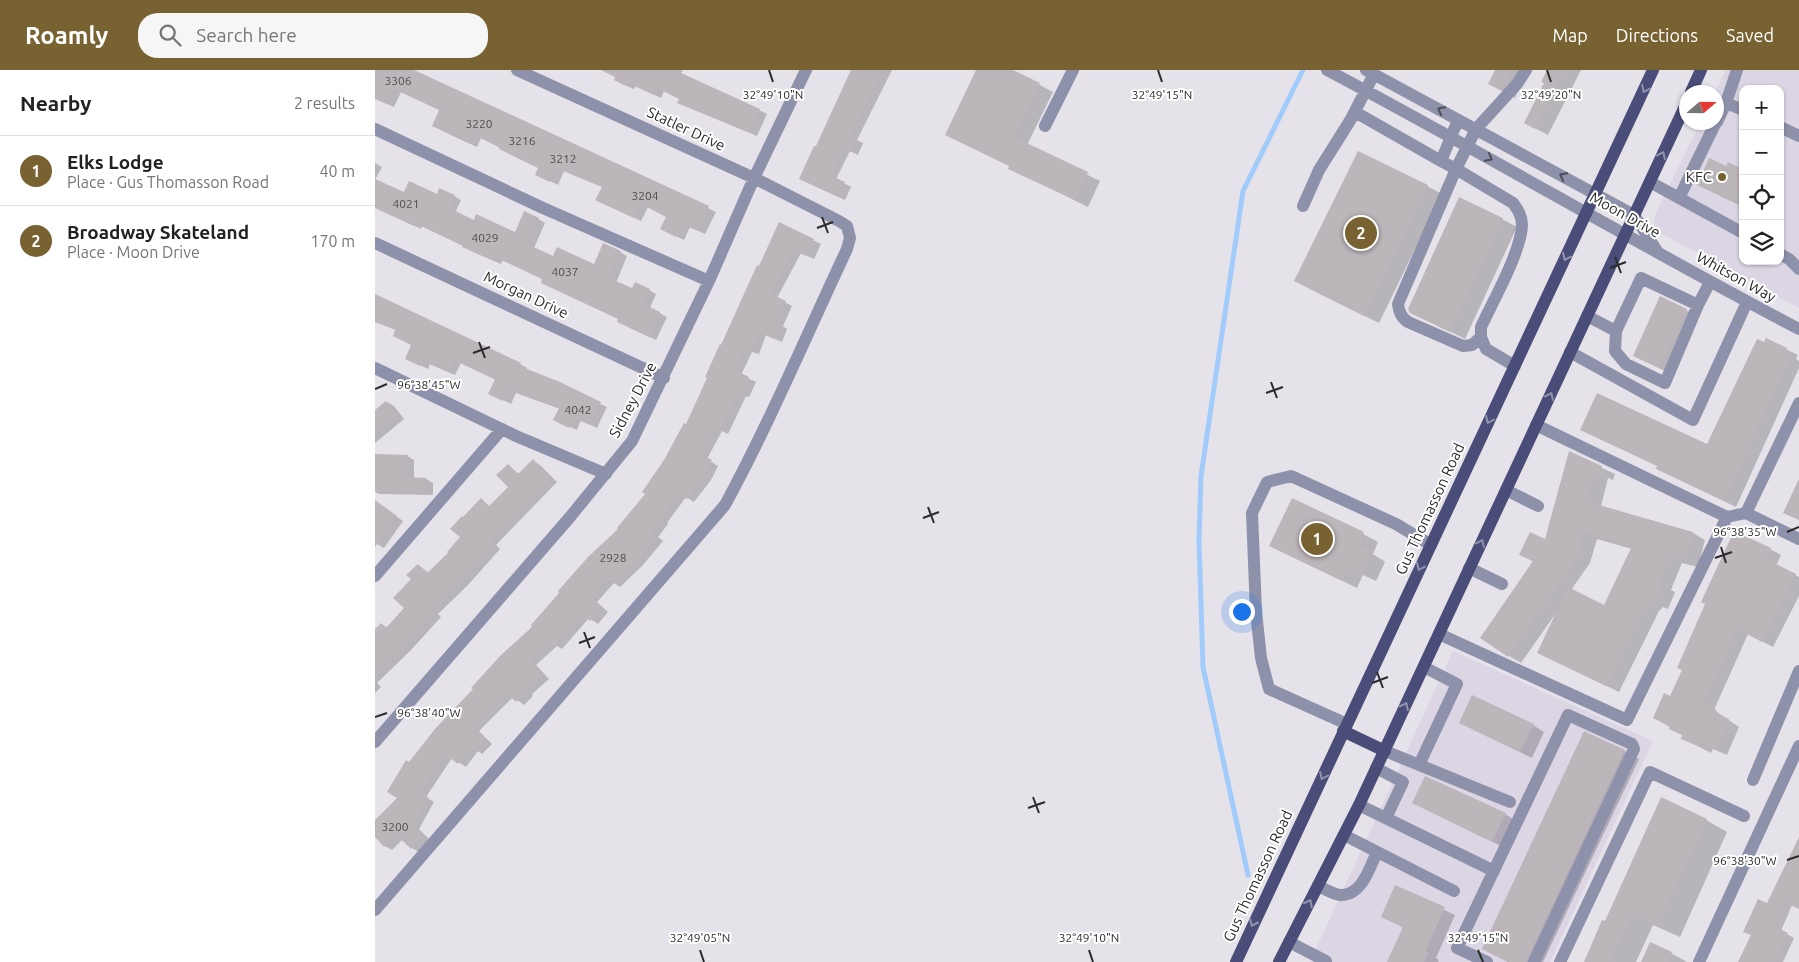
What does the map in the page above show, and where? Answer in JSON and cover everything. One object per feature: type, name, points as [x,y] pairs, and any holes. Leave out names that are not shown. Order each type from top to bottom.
[{"type":"main road","name":"Gus Thomasson Road","points":[[1236,962],[1653,70]]},
{"type":"main road","points":[[1694,85],[1701,70]]},
{"type":"main road","points":[[1279,962],[1385,751],[1679,119]]},
{"type":"main road","points":[[1345,728],[1385,751]]},
{"type":"street","name":"Statler Drive","points":[[375,910],[725,505],[741,476],[847,249],[850,238],[847,226],[839,221],[754,178],[517,70]]},
{"type":"street","name":"Sidney Drive","points":[[375,742],[632,442],[664,378],[754,178],[806,70]]},
{"type":"street","points":[[1045,126],[1073,70]]},
{"type":"street","points":[[1481,337],[1472,345],[1463,346],[1408,322],[1402,318],[1398,304],[1456,169],[1476,129],[1517,84],[1526,70]]},
{"type":"street","points":[[1724,107],[1737,70]]},
{"type":"street","name":"Moon Drive","points":[[1331,72],[1657,252]]},
{"type":"street","points":[[1303,206],[1319,170],[1366,92],[1370,72]]},
{"type":"street","name":"Moon Drive","points":[[1370,72],[1635,215],[1657,252]]},
{"type":"street","points":[[1726,103],[1739,108]]},
{"type":"street","points":[[1355,112],[1513,203],[1520,212],[1522,224],[1520,243],[1481,327],[1481,337],[1485,349],[1515,366]]},
{"type":"street","points":[[1441,161],[1458,120]]},
{"type":"street","points":[[375,129],[526,200],[709,281]]},
{"type":"street","points":[[1784,129],[1799,136]]},
{"type":"street","points":[[1679,198],[1712,130]]},
{"type":"street","points":[[1650,182],[1739,232]]},
{"type":"street","name":"Morgan Drive","points":[[375,243],[664,378]]},
{"type":"street","name":"Whitson Way","points":[[1657,252],[1747,302],[1797,324]]},
{"type":"street","points":[[1784,256],[1799,270]]},
{"type":"street","points":[[1698,305],[1641,278],[1616,332],[1615,351],[1626,364],[1665,383],[1698,305],[1710,282]]},
{"type":"street","points":[[1570,352],[1693,420],[1747,302]]},
{"type":"street","points":[[1587,316],[1616,332]]},
{"type":"street","points":[[375,368],[501,429],[606,474]]},
{"type":"street","points":[[1747,513],[1799,403]]},
{"type":"street","points":[[1536,425],[1727,517],[1747,513],[1799,540]]},
{"type":"street","points":[[375,576],[501,429]]},
{"type":"street","points":[[1345,728],[1269,689],[1261,658],[1256,612],[1251,513],[1267,482],[1291,476],[1396,524],[1431,545]]},
{"type":"street","points":[[1506,490],[1538,506]]},
{"type":"street","points":[[1439,634],[1627,720],[1727,517]]},
{"type":"street","points":[[1469,568],[1502,584]]},
{"type":"street","points":[[1419,765],[1457,684],[1424,667]]},
{"type":"street","points":[[1753,780],[1799,671]]},
{"type":"street","points":[[1487,962],[1457,948],[1567,715],[1632,744],[1634,749],[1535,962]]},
{"type":"street","points":[[1699,962],[1799,746]]},
{"type":"street","points":[[1385,751],[1510,802]]},
{"type":"street","points":[[1376,768],[1403,782],[1386,818]]},
{"type":"street","points":[[1560,962],[1650,772],[1744,816]]},
{"type":"street","points":[[1359,805],[1493,871]]},
{"type":"street","points":[[1344,835],[1454,891]]},
{"type":"street","points":[[1318,886],[1339,895],[1348,894],[1363,882],[1377,852]]},
{"type":"street","points":[[1289,942],[1325,962]]},
{"type":"shaded area","points":[[1726,70],[1799,70],[1799,308],[1653,229],[1655,215],[1697,130],[1724,130],[1724,85],[1718,85]]},
{"type":"shaded area","points":[[1453,651],[1653,741],[1550,962],[1310,962]]},
{"type":"building","points":[[375,70],[414,70],[709,206],[698,231],[682,224],[676,237],[660,229],[666,217],[641,204],[634,218],[595,200],[602,187],[556,168],[550,182],[535,175],[538,168],[499,149],[500,147],[474,135],[470,144],[432,126],[439,110],[394,89],[387,104],[375,99]]},
{"type":"building","points":[[601,70],[683,70],[681,73],[760,109],[750,133],[677,103],[679,99],[657,88],[654,95],[628,83],[627,86],[614,80],[615,77]]},
{"type":"building","points":[[851,70],[883,70],[851,135],[857,138],[851,152],[842,148],[830,175],[845,182],[838,197],[799,179]]},
{"type":"building","points":[[976,70],[1013,70],[1040,83],[1014,137],[1088,172],[1075,200],[1008,169],[1009,166],[945,135]]},
{"type":"building","points":[[1495,70],[1510,70],[1500,90],[1488,84]]},
{"type":"building","points":[[1547,70],[1564,70],[1535,129],[1524,123],[1544,83],[1541,82]]},
{"type":"building","points":[[1358,151],[1428,185],[1364,316],[1294,281]]},
{"type":"building","name":"KFC","points":[[1709,158],[1726,166],[1728,162],[1739,167],[1739,205],[1697,185]]},
{"type":"building","points":[[375,179],[404,192],[409,181],[437,194],[439,188],[455,195],[449,208],[474,220],[476,214],[515,232],[524,211],[539,218],[527,244],[553,256],[557,247],[594,264],[603,243],[621,251],[609,278],[632,288],[635,282],[650,289],[643,304],[660,312],[649,337],[617,322],[618,319],[541,283],[542,279],[495,257],[494,261],[415,223],[414,226],[375,208]]},
{"type":"building","points":[[1459,197],[1503,218],[1450,332],[1410,313],[1408,309]]},
{"type":"building","points":[[779,222],[814,239],[806,256],[793,250],[771,294],[786,301],[776,322],[781,324],[774,339],[759,332],[751,351],[745,349],[735,370],[749,377],[741,394],[738,393],[721,431],[715,428],[701,455],[712,460],[704,476],[687,499],[679,493],[652,532],[657,536],[635,563],[612,584],[607,578],[591,597],[602,608],[590,621],[582,613],[554,646],[550,642],[530,661],[543,674],[516,702],[506,693],[473,726],[486,739],[475,751],[471,747],[458,764],[445,754],[420,792],[428,797],[412,824],[424,836],[411,849],[397,835],[384,847],[375,837],[375,820],[397,798],[387,792],[406,760],[409,762],[435,729],[473,689],[471,688],[501,655],[532,627],[531,625],[559,593],[558,591],[588,557],[618,529],[645,494],[642,492],[664,460],[684,423],[686,424],[720,344]]},
{"type":"building","points":[[375,294],[521,363],[519,366],[560,382],[601,402],[590,425],[574,418],[569,428],[553,420],[559,408],[509,390],[503,401],[488,394],[495,379],[453,360],[448,372],[423,361],[420,366],[405,359],[411,345],[393,336],[395,330],[375,321]]},
{"type":"building","points":[[1660,296],[1687,309],[1659,368],[1633,356]]},
{"type":"building","points":[[1766,338],[1787,348],[1785,353],[1791,355],[1724,501],[1656,469],[1657,466],[1580,430],[1597,393],[1707,444],[1757,339],[1764,342]]},
{"type":"building","points":[[386,401],[398,415],[375,433],[375,410]]},
{"type":"building","points":[[1569,451],[1602,466],[1601,474],[1595,472],[1588,499],[1593,500],[1592,503],[1693,532],[1685,561],[1669,556],[1658,582],[1663,584],[1655,603],[1650,601],[1646,605],[1606,686],[1537,653],[1568,587],[1604,605],[1632,546],[1584,532],[1578,555],[1508,657],[1480,638],[1533,561],[1519,555],[1530,532],[1545,539]]},
{"type":"building","points":[[375,454],[408,455],[407,477],[426,478],[426,492],[375,491]]},
{"type":"building","points":[[533,459],[551,478],[490,541],[494,544],[461,581],[432,609],[435,612],[404,647],[375,674],[375,629],[381,623],[386,628],[404,608],[393,598],[411,579],[406,575],[418,564],[427,573],[448,553],[460,537],[450,529],[481,498],[489,506],[508,487],[496,475],[508,464],[518,474]]},
{"type":"building","points":[[1799,479],[1799,520],[1783,513]]},
{"type":"building","points":[[1292,498],[1364,532],[1358,546],[1372,552],[1361,574],[1348,568],[1342,581],[1269,546]]},
{"type":"building","points":[[375,500],[397,516],[375,547]]},
{"type":"building","points":[[1734,531],[1771,548],[1766,559],[1796,574],[1762,642],[1737,629],[1703,704],[1717,710],[1715,713],[1729,719],[1716,750],[1702,744],[1700,747],[1681,739],[1682,735],[1669,729],[1670,726],[1653,718],[1664,693],[1670,696],[1682,670],[1677,668],[1705,604],[1701,602]]},
{"type":"building","points":[[1472,695],[1534,724],[1520,752],[1459,723]]},
{"type":"building","points":[[1584,731],[1625,750],[1526,962],[1508,962],[1482,949]]},
{"type":"building","points":[[1425,776],[1506,813],[1492,842],[1412,803]]},
{"type":"building","points":[[1661,797],[1707,819],[1658,925],[1632,913],[1610,962],[1584,962],[1602,920],[1605,921]]},
{"type":"building","points":[[1799,837],[1799,909],[1785,902],[1774,926],[1788,933],[1775,962],[1738,962],[1751,935],[1743,932],[1758,899],[1767,903]]},
{"type":"building","points":[[1395,885],[1445,907],[1426,951],[1429,952],[1424,962],[1387,962],[1403,927],[1381,917]]},
{"type":"building","points":[[1650,942],[1672,952],[1667,962],[1641,962]]},
{"type":"waterway","points":[[1248,875],[1203,667],[1199,541],[1201,476],[1243,191],[1303,70]]},
{"type":"place","name":"KFC","points":[[1722,177]]},
{"type":"place","name":"Broadway Skateland","points":[[1361,233]]},
{"type":"place","name":"Elks Lodge","points":[[1317,539]]}]
